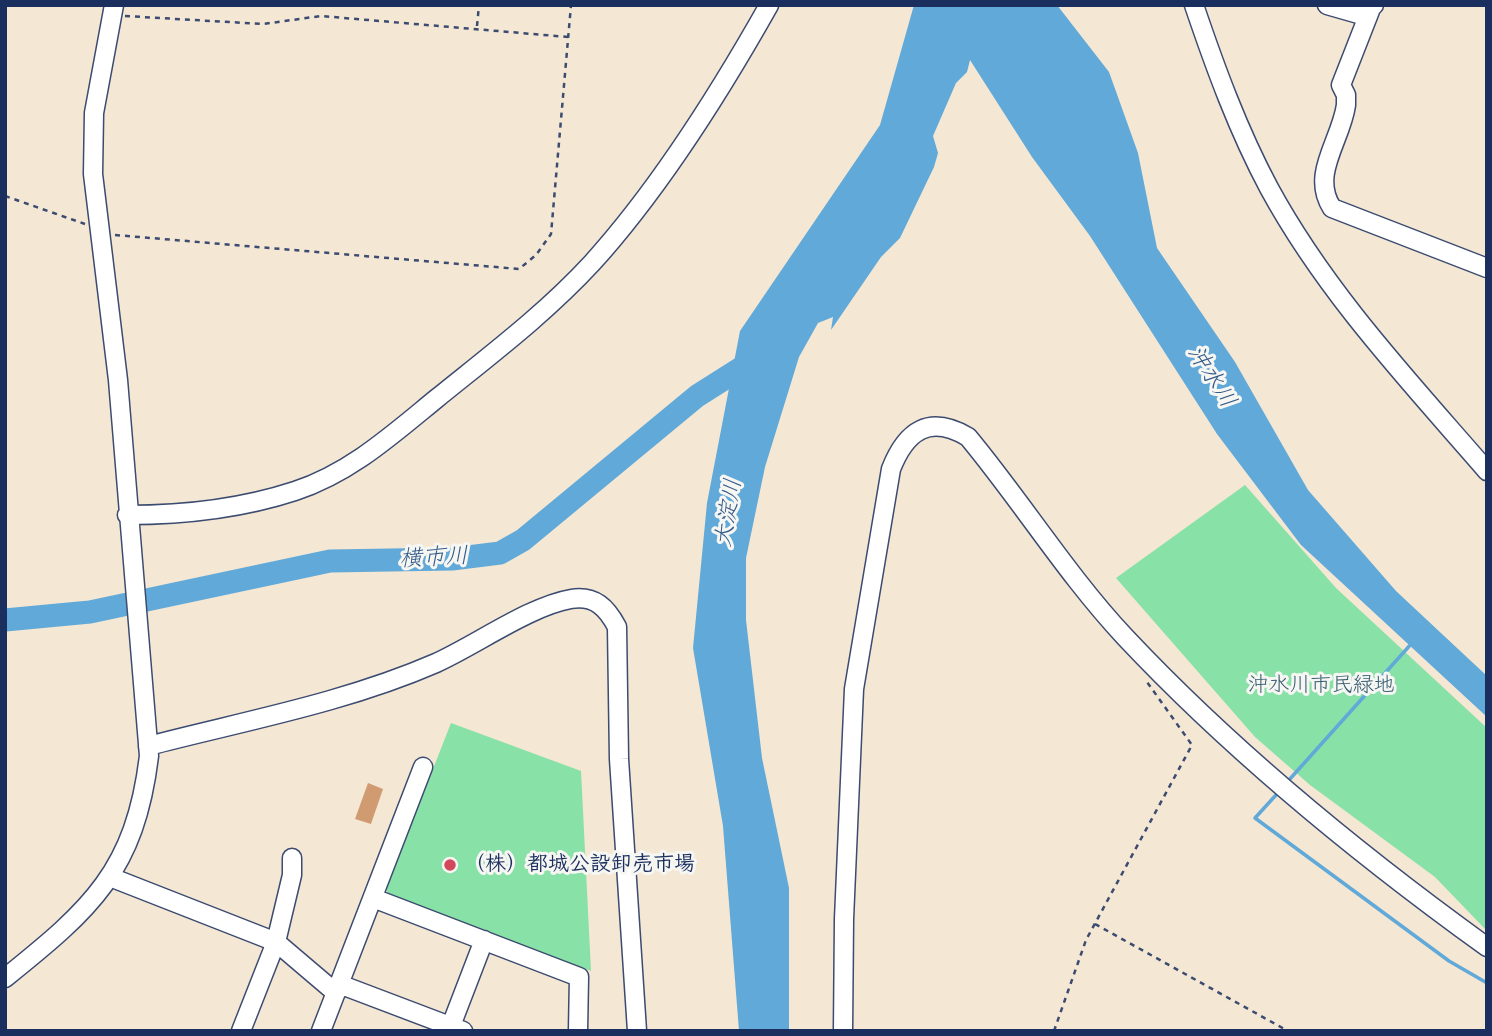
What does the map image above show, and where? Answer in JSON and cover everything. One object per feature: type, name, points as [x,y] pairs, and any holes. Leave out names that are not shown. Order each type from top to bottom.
[{"type":"street","points":[[128,521],[228,509],[295,491],[331,476],[385,443],[484,362],[592,262],[672,160],[734,68],[769,5]]},
{"type":"street","points":[[1194,5],[1221,79],[1268,187],[1296,233],[1334,290],[1487,471]]},
{"type":"street","points":[[1327,5],[1362,15],[1372,8]]},
{"type":"street","points":[[1372,8],[1340,85],[1346,95],[1346,105],[1322,181],[1326,199],[1332,208],[1487,268]]},
{"type":"street","points":[[5,978],[76,918],[110,877],[139,816],[148,746],[118,380],[98,231],[94,113],[113,10]]},
{"type":"street","points":[[844,1031],[848,801],[855,676],[891,470],[907,439],[928,427],[942,426],[968,437],[1092,598],[1190,703],[1276,782],[1418,897],[1487,947]]},
{"type":"street","points":[[148,746],[353,693],[435,663],[545,608],[572,599],[593,600],[608,609],[617,627],[619,759],[637,1031]]},
{"type":"street","points":[[321,1031],[423,767]]},
{"type":"street","points":[[241,1031],[276,943],[292,876],[292,858]]},
{"type":"street","points":[[110,877],[276,943],[337,989],[454,1029],[484,940]]},
{"type":"street","points":[[373,898],[579,977],[578,1031]]},
{"type":"path","points":[[477,28],[479,5]]},
{"type":"path","points":[[5,196],[98,231],[519,269],[536,255],[551,234],[571,5]]},
{"type":"path","points":[[113,10],[263,24],[321,16],[568,37]]},
{"type":"path","points":[[1054,1031],[1094,924],[1192,745],[1144,677]]},
{"type":"path","points":[[1094,924],[1289,1031]]},
{"type":"green space","name":"沖水川市民緑地","points":[[1245,485],[1336,588],[1487,728],[1487,931],[1435,877],[1310,785],[1255,737],[1116,578]]},
{"type":"green space","points":[[451,723],[581,771],[591,971],[388,894],[386,889]]},
{"type":"water","points":[[914,5],[1057,5],[1109,72],[1138,153],[1157,248],[1235,362],[1308,490],[1396,591],[1487,676],[1487,717],[1301,545],[1217,434],[1090,236],[1032,157],[970,60],[967,72],[956,83],[933,136],[938,153],[934,167],[900,238],[881,257],[831,330],[833,317],[818,323],[799,357],[765,467],[746,558],[746,620],[762,758],[789,888],[789,1031],[739,1031],[723,826],[693,648],[707,503],[740,331],[880,125]]},
{"type":"building","points":[[368,783],[383,789],[371,824],[355,819]]},
{"type":"waterway","name":"横市川","points":[[5,620],[90,612],[330,561],[452,559],[500,553],[523,540],[697,396],[757,358]]},
{"type":"waterway","points":[[1289,780],[1412,643]]},
{"type":"waterway","points":[[1276,795],[1255,818],[1449,961],[1487,983]]},
{"type":"place","name":"（株）都城公設卸売市場","points":[[450,865]]},
{"type":"water label","name":"沖水川","points":[[1211,377]]},
{"type":"water label","name":"大淀川","points":[[729,513]]}]
